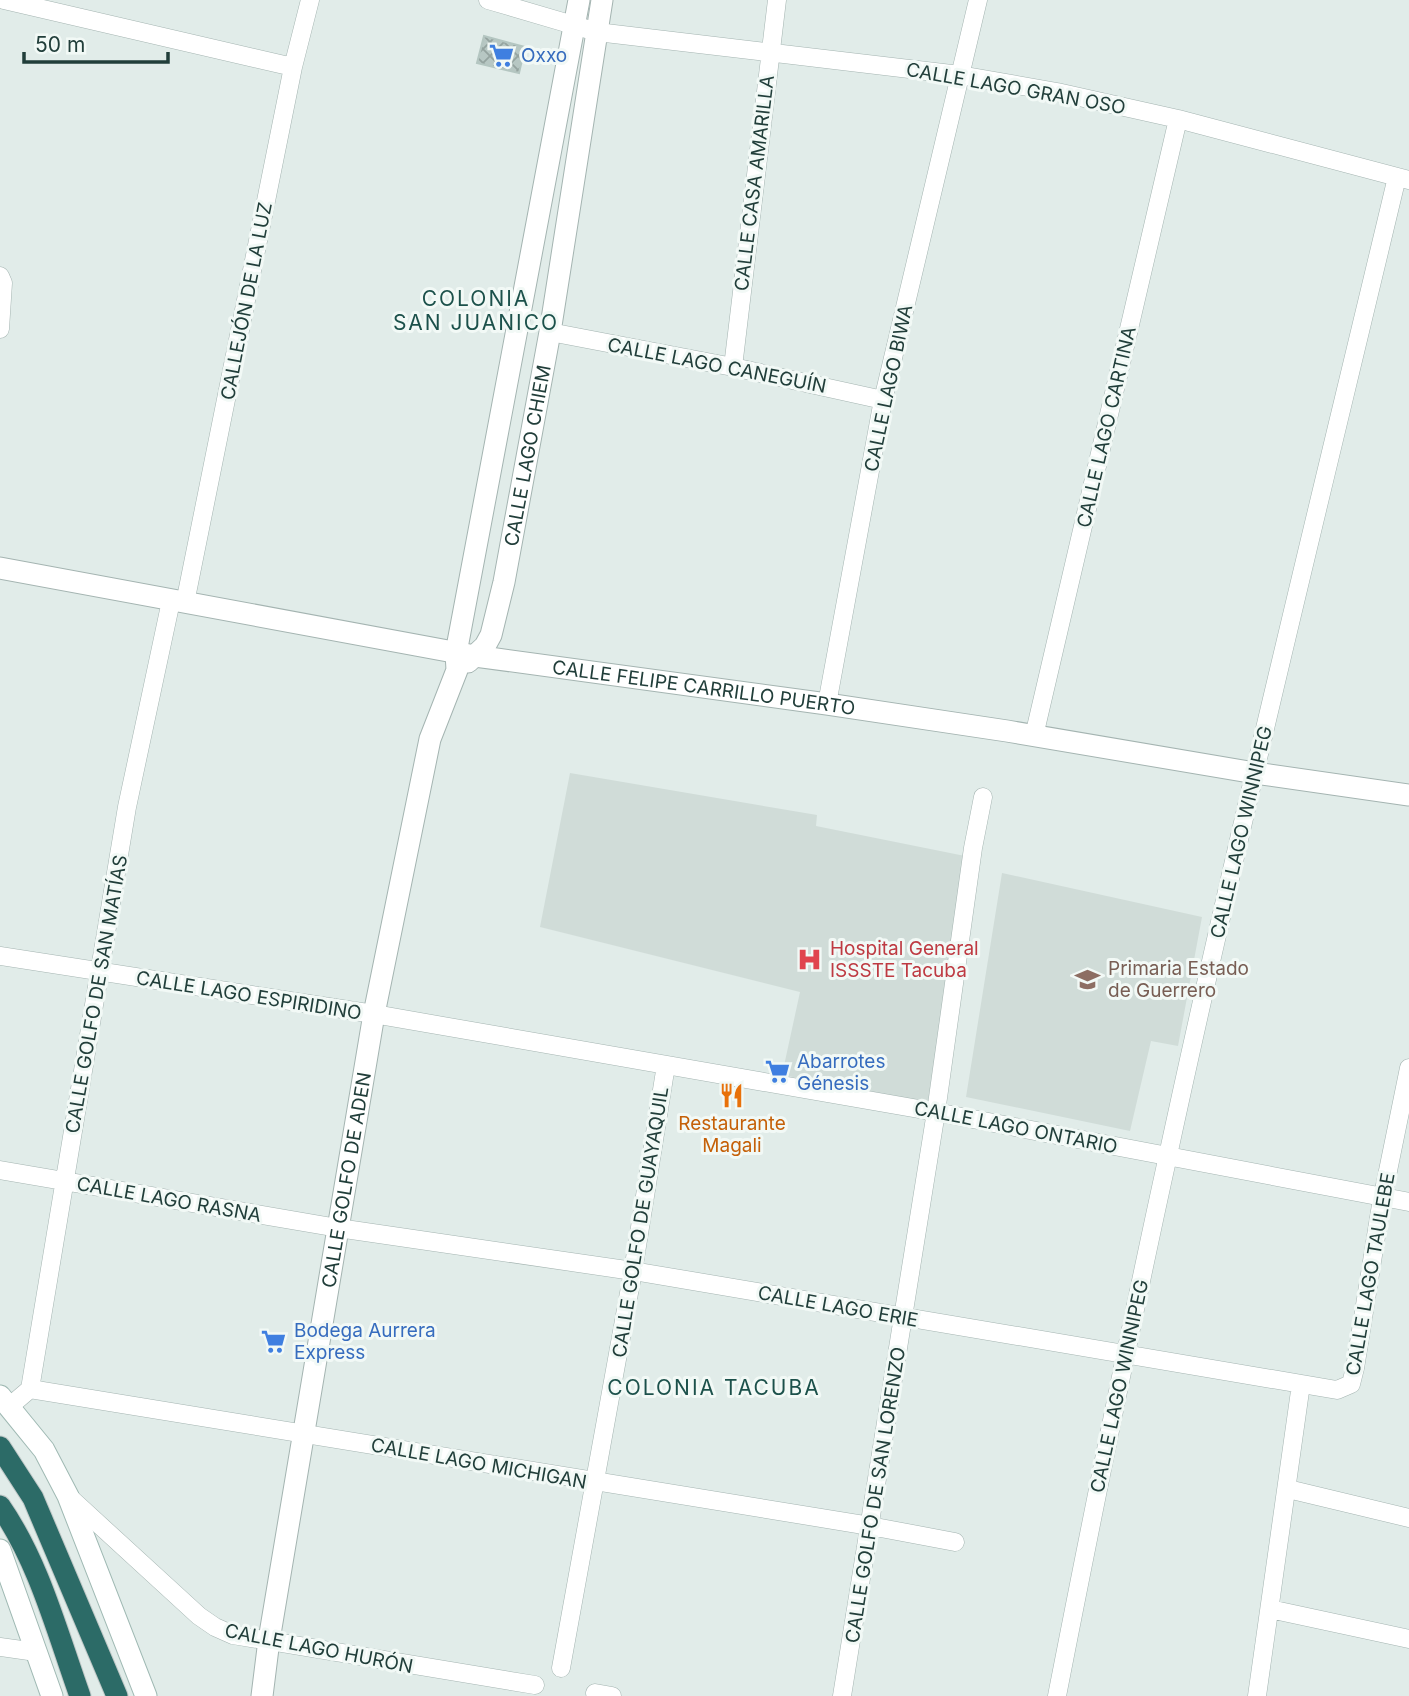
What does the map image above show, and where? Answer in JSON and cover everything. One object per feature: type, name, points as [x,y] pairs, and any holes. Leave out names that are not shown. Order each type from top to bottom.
[{"type":"highway","points":[[0,1447],[33,1498],[117,1696]]},
{"type":"highway","points":[[2,1509],[36,1574],[80,1696]]},
{"type":"street","points":[[4,0],[293,67]]},
{"type":"street","name":"CALLEJÓN DE LA LUZ","points":[[178,602],[293,67],[310,0]]},
{"type":"street","name":"CALLE LAGO GRAN OSO","points":[[488,0],[597,32],[960,75],[1178,119],[1403,178]]},
{"type":"street","name":"CALLE LAGO CHIEM","points":[[463,660],[579,0]]},
{"type":"street","name":"CALLE LAGO CHIEM","points":[[463,660],[491,635],[504,582],[551,332],[602,0]]},
{"type":"street","name":"CALLE CASA AMARILLA","points":[[733,367],[777,0]]},
{"type":"street","name":"CALLE LAGO BIWA","points":[[827,704],[883,400],[978,0]]},
{"type":"street","name":"CALLE LAGO CARTINA","points":[[1034,736],[1178,119]]},
{"type":"street","name":"CALLE LAGO WINNIPEG","points":[[1057,1696],[1167,1156],[1255,773],[1403,178]]},
{"type":"street","points":[[0,276],[3,283],[0,329]]},
{"type":"street","name":"CALLE LAGO CANEGUÍN","points":[[551,332],[733,367],[883,400]]},
{"type":"street","name":"CALLE FELIPE CARRILLO PUERTO","points":[[0,568],[463,660],[827,704],[1409,795]]},
{"type":"street","name":"CALLE GOLFO DE SAN MATÍAS","points":[[30,1389],[127,807],[178,602]]},
{"type":"street","name":"CALLE GOLFO DE ADEN","points":[[262,1696],[269,1640],[374,1014],[430,738],[463,660]]},
{"type":"street","name":"CALLE GOLFO DE SAN LORENZO","points":[[842,1696],[904,1317],[983,796]]},
{"type":"street","name":"CALLE LAGO ESPIRIDINO","points":[[0,956],[374,1014]]},
{"type":"street","name":"CALLE LAGO ONTARIO","points":[[374,1014],[936,1112],[1409,1202]]},
{"type":"street","name":"CALLE GOLFO DE GUAYAQUIL","points":[[561,1668],[633,1271],[666,1065]]},
{"type":"street","name":"CALLE LAGO TAULEBE","points":[[1337,1390],[1351,1384],[1355,1368],[1383,1196],[1406,1101],[1409,1068]]},
{"type":"street","name":"CALLE LAGO RASNA","points":[[0,1170],[338,1228]]},
{"type":"street","name":"CALLE LAGO ERIE","points":[[338,1228],[633,1271],[1337,1390]]},
{"type":"street","points":[[1257,1696],[1301,1384]]},
{"type":"street","points":[[30,1389],[5,1401],[44,1450],[68,1496],[146,1696]]},
{"type":"street","name":"CALLE LAGO MICHIGAN","points":[[30,1389],[304,1432],[955,1542]]},
{"type":"street","points":[[1288,1489],[1409,1518]]},
{"type":"street","name":"CALLE LAGO HURÓN","points":[[68,1496],[198,1616],[233,1635],[535,1685]]},
{"type":"street","points":[[0,1550],[52,1696]]},
{"type":"street","points":[[1270,1609],[1409,1639]]},
{"type":"street","points":[[0,1647],[36,1652]]},
{"type":"shaded area","name":"Hospital General ISSSTE Tacuba","points":[[570,773],[817,815],[816,826],[965,856],[928,1102],[782,1075],[800,992],[540,927]]},
{"type":"shaded area","name":"Primaria Estado de Guerrero","points":[[1002,873],[1202,917],[1178,1046],[1151,1041],[1130,1131],[966,1097]]},
{"type":"building","name":"Oxxo","points":[[484,36],[525,47],[519,73],[477,63]]},
{"type":"place","name":"Oxxo","points":[[501,55]]},
{"type":"place","name":"Hospital General ISSSTE Tacuba","points":[[810,959]]},
{"type":"place","name":"Primaria Estado de Guerrero","points":[[1088,979]]},
{"type":"place","name":"Abarrotes Génesis","points":[[777,1072]]},
{"type":"place","name":"Restaurante Magali","points":[[732,1095]]},
{"type":"place","name":"Bodega Aurrera Express","points":[[274,1341]]},
{"type":"district","name":"COLONIA SAN JUANICO","points":[[476,311]]},
{"type":"district","name":"COLONIA TACUBA","points":[[714,1388]]}]
